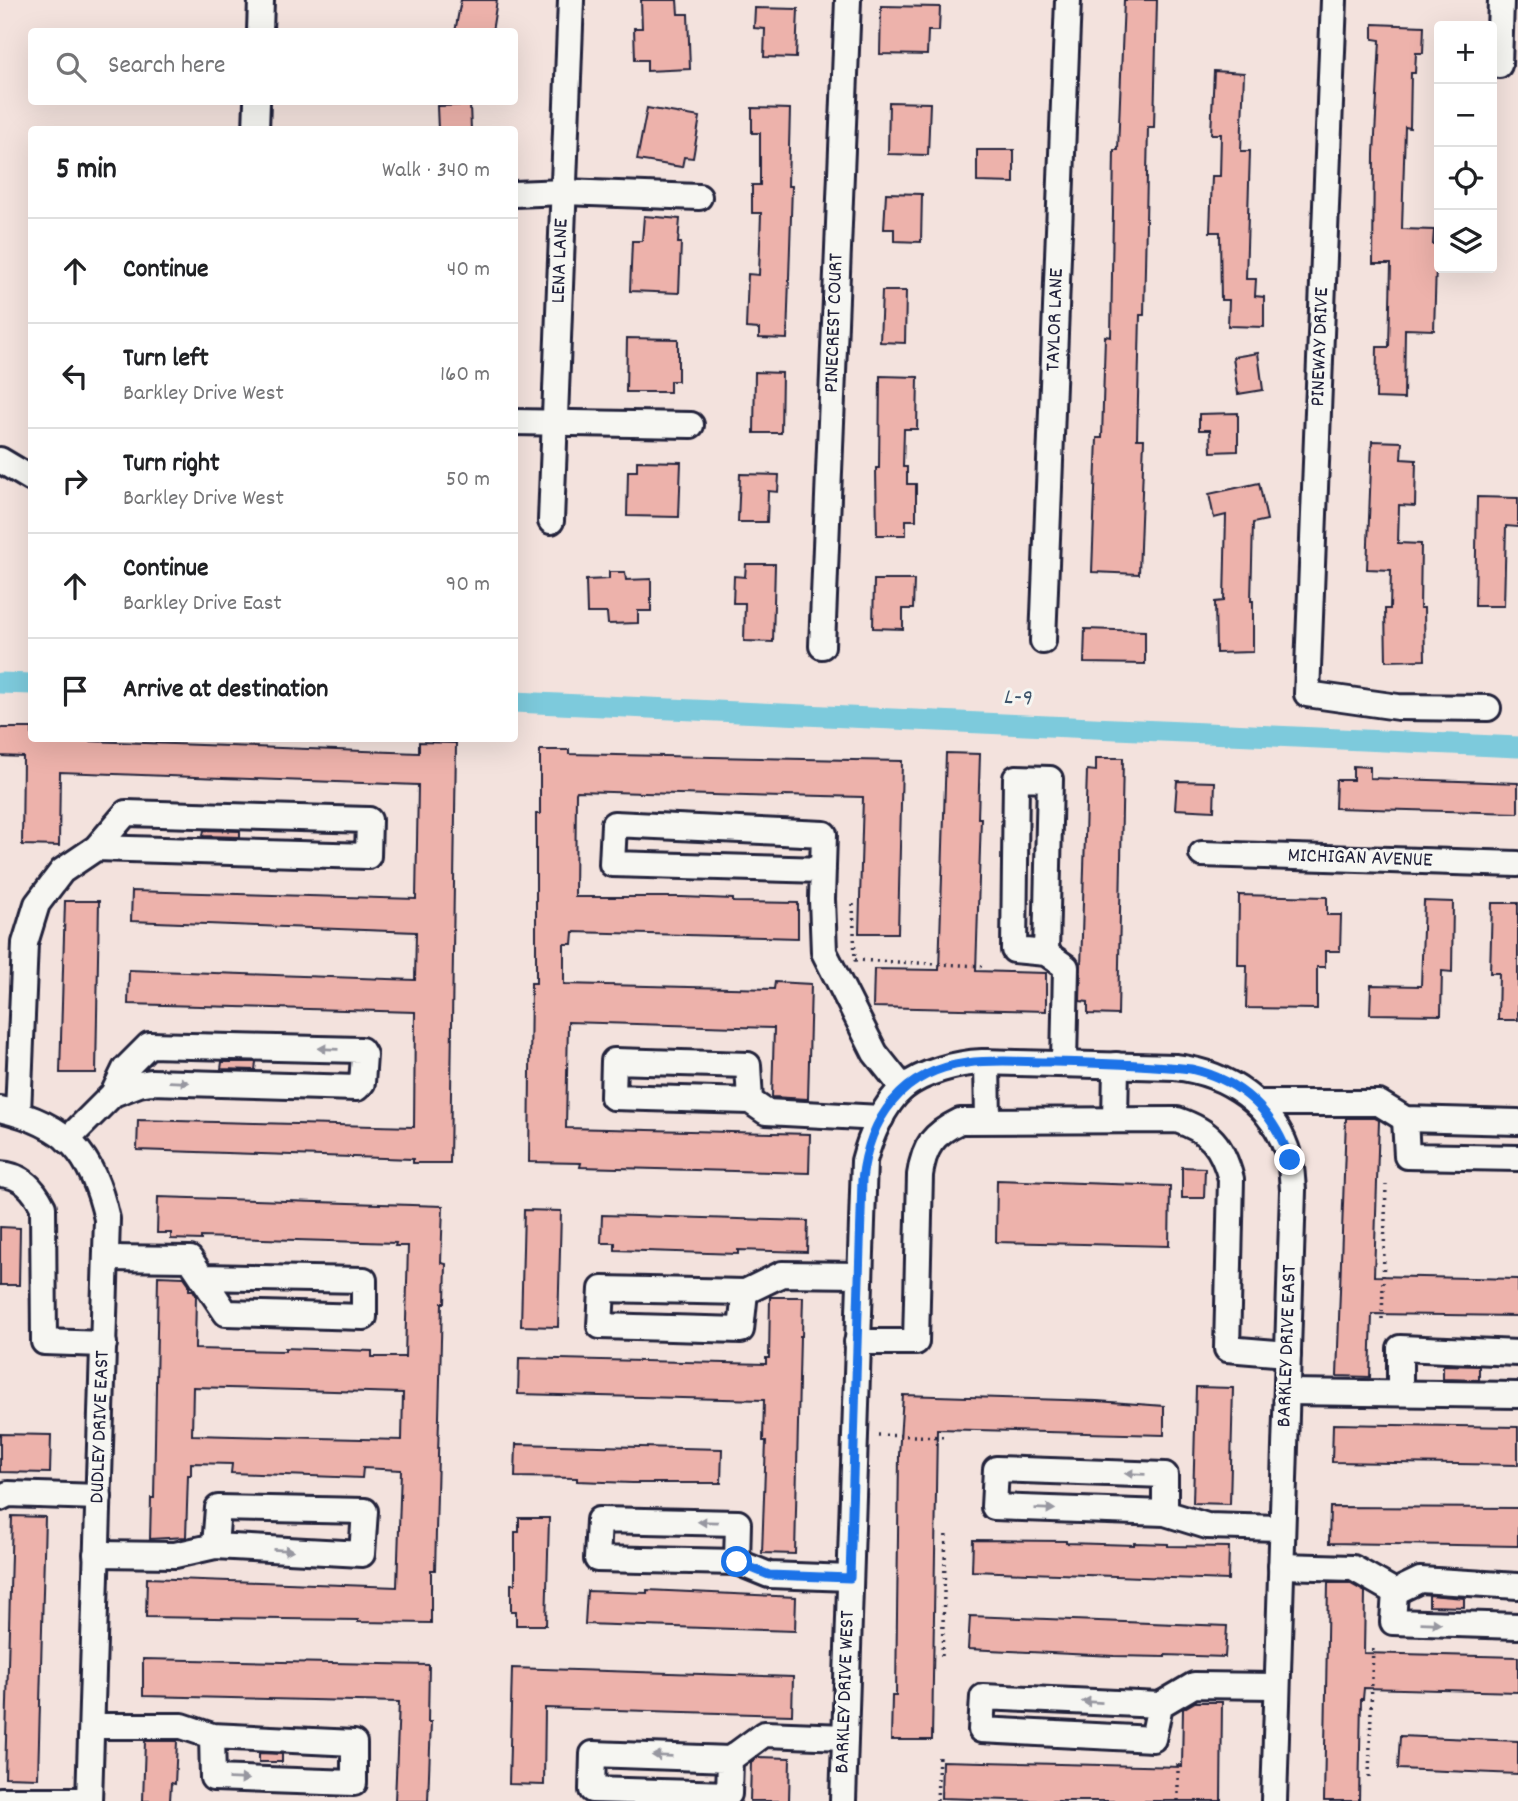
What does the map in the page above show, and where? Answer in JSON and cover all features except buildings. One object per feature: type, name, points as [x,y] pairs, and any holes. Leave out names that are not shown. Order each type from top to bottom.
[{"type":"street","points":[[260,28],[261,0]]},
{"type":"street","name":"LENA LANE","points":[[551,521],[572,0]]},
{"type":"street","name":"PINECREST COURT","points":[[822,646],[848,0]]},
{"type":"street","name":"TAYLOR LANE","points":[[1043,641],[1068,0]]},
{"type":"street","name":"PINEWAY DRIVE","points":[[1335,0],[1307,694],[1398,707],[1488,708]]},
{"type":"street","points":[[1499,65],[1501,0]]},
{"type":"street","points":[[256,126],[257,105]]},
{"type":"street","points":[[518,194],[564,192],[699,197]]},
{"type":"street","points":[[518,422],[691,425]]},
{"type":"street","points":[[0,460],[28,477]]},
{"type":"street","points":[[1046,953],[1049,779],[1016,778],[1014,950],[1046,953],[1066,967],[1064,1063]]},
{"type":"street","points":[[9,1111],[25,943],[37,904],[62,871],[96,848],[126,813],[369,820],[368,856],[96,848]]},
{"type":"street","points":[[823,870],[612,864],[614,824],[824,834],[824,952],[875,1053],[904,1088]]},
{"type":"street","name":"MICHIGAN AVENUE","points":[[1202,854],[1518,864]]},
{"type":"street","points":[[67,1140],[113,1094],[125,1069],[145,1047],[153,1044],[360,1050],[364,1055],[362,1083],[358,1088],[151,1082],[113,1094]]},
{"type":"street","points":[[750,1101],[748,1065],[614,1061],[613,1097],[750,1101],[766,1112],[881,1118]]},
{"type":"street","points":[[987,1062],[988,1121]]},
{"type":"street","name":"BARKLEY DRIVE WEST","points":[[843,1801],[864,1161],[881,1118],[904,1088],[952,1066],[987,1062],[1064,1063]]},
{"type":"street","name":"BARKLEY DRIVE EAST","points":[[1064,1063],[1175,1067],[1206,1072],[1233,1084],[1257,1103],[1279,1132],[1285,1146],[1293,1190],[1274,1801]]},
{"type":"street","points":[[1115,1120],[1116,1065]]},
{"type":"street","points":[[1257,1103],[1379,1103],[1405,1119],[1518,1122]]},
{"type":"street","name":"DUDLEY DRIVE EAST","points":[[9,1111],[43,1122],[67,1140],[87,1162],[100,1189],[107,1219],[89,1801]]},
{"type":"street","points":[[1405,1119],[1407,1156],[1518,1158]]},
{"type":"street","points":[[857,1342],[916,1342],[922,1158],[931,1142],[944,1129],[960,1121],[1177,1120],[1197,1127],[1214,1141],[1226,1158],[1231,1179],[1227,1349],[1288,1354]]},
{"type":"street","points":[[0,1174],[24,1181],[36,1192],[43,1207],[44,1342],[104,1344]]},
{"type":"street","points":[[106,1258],[190,1259],[202,1277],[226,1313],[364,1317],[364,1280],[202,1277]]},
{"type":"street","points":[[745,1292],[741,1330],[600,1326],[601,1289],[745,1292],[782,1274],[859,1275]]},
{"type":"street","points":[[1399,1393],[1401,1348],[1518,1353]]},
{"type":"street","points":[[1287,1392],[1518,1395]]},
{"type":"street","points":[[1165,1513],[1165,1475],[996,1469],[994,1507],[1165,1513],[1207,1526],[1282,1528]]},
{"type":"street","points":[[0,1498],[8,1494],[99,1497]]},
{"type":"street","points":[[96,1554],[175,1555],[215,1546],[362,1554],[365,1511],[218,1508],[215,1546]]},
{"type":"street","points":[[737,1562],[738,1523],[599,1520],[597,1559],[737,1562],[769,1575],[850,1578]]},
{"type":"street","points":[[1281,1566],[1353,1568],[1395,1592]]},
{"type":"street","points":[[1395,1592],[1420,1580],[1518,1586]]},
{"type":"street","points":[[1395,1592],[1393,1622],[1518,1626]]},
{"type":"street","points":[[1160,1705],[1153,1739],[981,1730],[983,1697],[1160,1705],[1194,1685],[1277,1686]]},
{"type":"street","points":[[92,1726],[182,1726],[212,1736],[354,1743],[354,1783],[213,1778],[212,1736]]},
{"type":"street","points":[[730,1759],[729,1794],[592,1790],[593,1754],[730,1759],[764,1734],[845,1737]]},
{"type":"street","points":[[0,1800],[89,1801]]},
{"type":"path","points":[[853,904],[855,960],[982,966]]},
{"type":"path","points":[[1382,1320],[1386,1185]]},
{"type":"path","points":[[878,1435],[948,1437]]},
{"type":"path","points":[[942,1656],[946,1530]]},
{"type":"path","points":[[1369,1777],[1374,1645]]},
{"type":"path","points":[[937,1801],[939,1755]]},
{"type":"path","points":[[1178,1760],[1178,1801]]},
{"type":"waterway","name":"L-9","points":[[0,683],[28,684]]},
{"type":"waterway","name":"L-9","points":[[518,702],[1518,747]]},
{"type":"route","points":[[737,1562],[769,1575],[850,1578],[864,1161],[873,1132],[904,1088],[937,1071],[982,1062],[1191,1069],[1220,1077],[1257,1103],[1279,1132],[1290,1160]]}]
